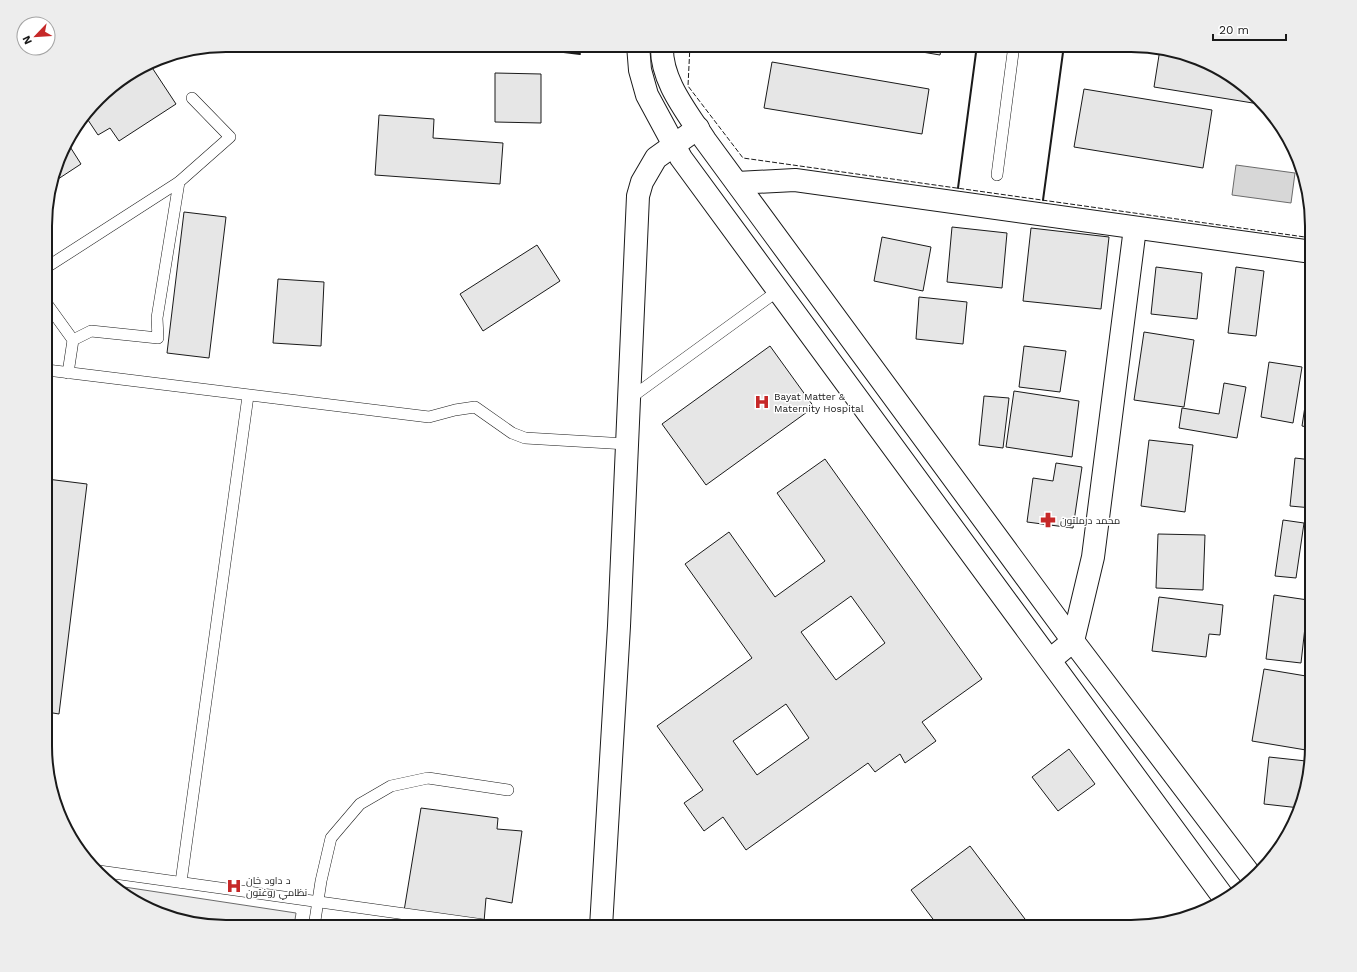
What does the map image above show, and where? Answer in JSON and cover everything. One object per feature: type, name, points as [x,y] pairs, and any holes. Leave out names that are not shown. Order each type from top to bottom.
[{"type":"main road","points":[[639,52],[640,70],[647,95],[681,158],[1222,895]]},
{"type":"main road","points":[[661,52],[668,78],[679,101],[737,183],[1073,641],[1249,874]]},
{"type":"main road","points":[[601,920],[619,626],[638,196],[642,182],[656,158],[698,128]]},
{"type":"main road","points":[[737,183],[795,180],[1305,251]]},
{"type":"main road","points":[[1050,660],[1073,641],[1093,557],[1134,228]]},
{"type":"lane","points":[[997,175],[1013,52]]},
{"type":"lane","points":[[52,263],[179,182],[230,137],[192,98]]},
{"type":"lane","points":[[74,340],[91,331],[158,338],[157,318],[179,182]]},
{"type":"lane","points":[[629,400],[779,290]]},
{"type":"lane","points":[[52,312],[74,340],[68,373]]},
{"type":"lane","points":[[52,371],[429,417],[455,410],[475,407],[512,433],[525,438],[627,444]]},
{"type":"lane","points":[[181,882],[248,396]]},
{"type":"lane","points":[[315,920],[332,838],[360,804],[391,786],[428,778],[508,790]]},
{"type":"lane","points":[[106,872],[318,901],[442,920]]},
{"type":"shaded area","points":[[1236,165],[1295,173],[1291,203],[1232,195]]},
{"type":"shaded area","points":[[124,887],[296,913],[295,920],[203,919],[159,907],[139,897]]},
{"type":"building","points":[[922,52],[941,52],[940,55]]},
{"type":"building","points":[[1159,54],[1187,61],[1218,75],[1246,95],[1254,103],[1154,87]]},
{"type":"building","points":[[772,62],[929,89],[922,134],[764,108]]},
{"type":"building","points":[[152,68],[176,104],[119,141],[110,128],[98,135],[88,120],[95,111],[111,95],[129,81]]},
{"type":"building","points":[[495,73],[541,74],[541,123],[495,122]]},
{"type":"building","points":[[1084,89],[1212,110],[1203,168],[1074,147]]},
{"type":"building","points":[[379,115],[434,119],[433,138],[503,143],[500,184],[375,175]]},
{"type":"building","points":[[71,148],[81,164],[59,179]]},
{"type":"building","points":[[184,212],[226,217],[209,358],[167,353]]},
{"type":"building","points":[[952,227],[1007,233],[1002,288],[947,282]]},
{"type":"building","points":[[1031,228],[1109,237],[1101,309],[1023,301]]},
{"type":"building","points":[[882,237],[931,247],[923,291],[874,281]]},
{"type":"building","points":[[537,245],[560,281],[483,331],[460,294]]},
{"type":"building","points":[[1156,267],[1202,273],[1197,319],[1151,314]]},
{"type":"building","points":[[1236,267],[1264,271],[1256,336],[1228,333]]},
{"type":"building","points":[[278,279],[324,282],[321,346],[273,343]]},
{"type":"building","points":[[919,297],[967,302],[963,344],[916,339]]},
{"type":"building","points":[[1144,332],[1194,340],[1184,407],[1134,400]]},
{"type":"building","points":[[770,346],[814,407],[706,485],[662,424]]},
{"type":"building","points":[[1024,346],[1066,351],[1060,392],[1019,387]]},
{"type":"building","points":[[1269,362],[1302,367],[1293,423],[1261,417]]},
{"type":"building","points":[[1224,383],[1246,387],[1237,438],[1179,428],[1182,408],[1219,414]]},
{"type":"building","points":[[1014,391],[1079,401],[1072,457],[1006,447]]},
{"type":"building","points":[[984,396],[1009,398],[1003,448],[979,445]]},
{"type":"building","points":[[1305,406],[1305,427],[1302,426]]},
{"type":"building","points":[[1149,440],[1193,445],[1185,512],[1141,506]]},
{"type":"building","points":[[1295,458],[1305,459],[1305,507],[1290,506]]},
{"type":"building","points":[[825,459],[982,679],[922,722],[936,741],[905,763],[900,754],[875,772],[868,763],[746,850],[723,817],[704,831],[684,803],[703,790],[657,726],[752,658],[685,564],[729,532],[775,597],[825,561],[777,493]],"holes":[[[851,596],[885,643],[836,680],[801,632]],[[786,704],[809,738],[757,775],[733,741]]]},
{"type":"building","points":[[1056,463],[1082,467],[1073,528],[1027,522],[1033,478],[1053,481]]},
{"type":"building","points":[[52,480],[87,484],[59,714],[52,713]]},
{"type":"building","points":[[1283,520],[1304,523],[1296,578],[1275,576]]},
{"type":"building","points":[[1158,534],[1205,535],[1203,590],[1156,588]]},
{"type":"building","points":[[1274,595],[1305,600],[1305,627],[1301,663],[1266,659]]},
{"type":"building","points":[[1159,597],[1223,605],[1220,635],[1209,634],[1206,657],[1152,651]]},
{"type":"building","points":[[1264,669],[1305,676],[1305,750],[1252,741]]},
{"type":"building","points":[[1069,749],[1095,784],[1058,811],[1032,777]]},
{"type":"building","points":[[1269,757],[1305,761],[1302,780],[1294,807],[1264,804]]},
{"type":"building","points":[[421,808],[498,818],[497,829],[522,831],[512,903],[486,898],[484,920],[469,920],[404,911]]},
{"type":"building","points":[[970,846],[1026,920],[934,920],[911,890]]},
{"type":"fence","points":[[690,52],[688,86],[743,158],[1305,237]]},
{"type":"wall","points":[[563,52],[580,54]]},
{"type":"wall","points":[[958,188],[976,52]]},
{"type":"wall","points":[[1043,200],[1063,52]]},
{"type":"place","name":"Bayat Matter & Maternity Hospital","points":[[762,402]]},
{"type":"place","name":"محمد درملتون","points":[[1048,520]]},
{"type":"place","name":"د داود خان نظامي روغتون","points":[[234,886]]}]
